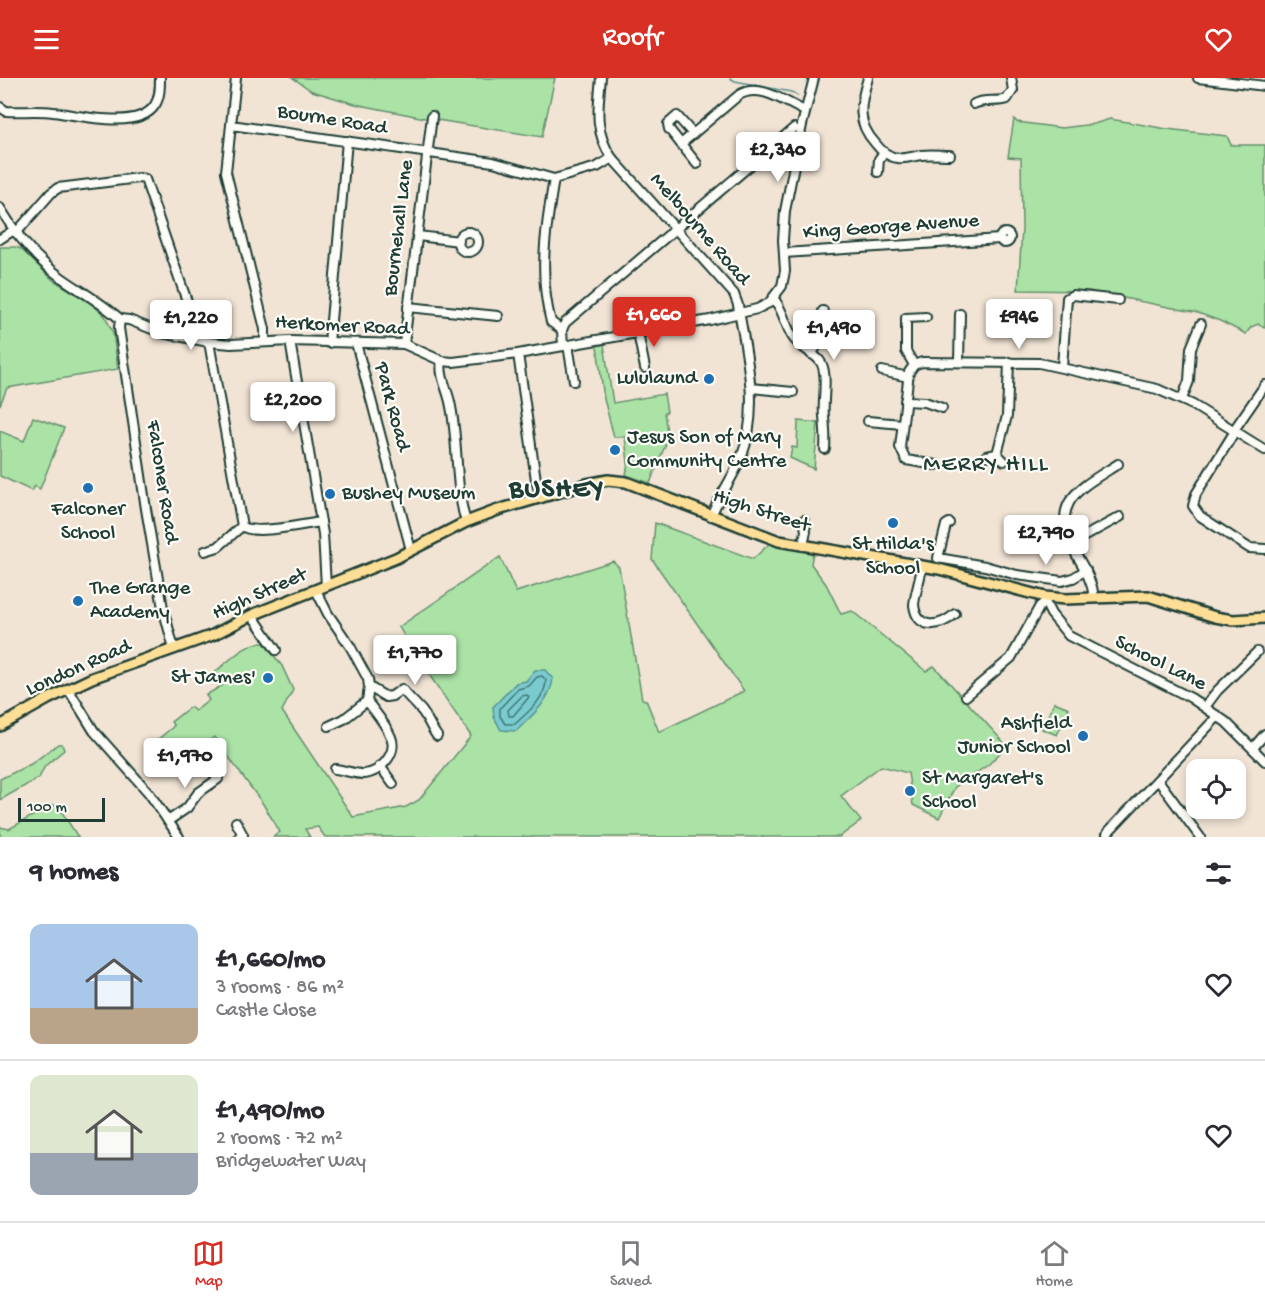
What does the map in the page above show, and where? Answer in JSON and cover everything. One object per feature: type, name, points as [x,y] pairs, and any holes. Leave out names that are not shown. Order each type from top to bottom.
[{"type":"main road","name":"High Street","points":[[174,649],[213,635],[252,615],[374,567],[466,522],[498,510],[588,484],[617,481],[636,486],[779,541],[973,578],[1045,600],[1148,596],[1215,617],[1233,620],[1265,618]]},
{"type":"main road","name":"London Road","points":[[0,726],[68,689],[174,649]]},
{"type":"street","points":[[0,107],[6,111],[53,112],[103,119],[137,118],[154,106],[159,93],[160,78]]},
{"type":"street","points":[[236,78],[226,172],[263,319],[265,340]]},
{"type":"street","name":"Melbourne Road","points":[[601,78],[598,125],[601,138],[612,158],[734,294],[739,313],[751,388],[751,411],[745,447],[711,516]]},
{"type":"street","points":[[814,78],[785,211],[785,271],[782,286],[774,298],[781,307],[792,336],[801,347],[819,360],[824,374],[825,449]]},
{"type":"street","points":[[868,78],[861,119],[866,132],[884,153],[899,158],[950,154]]},
{"type":"street","points":[[974,104],[984,100],[1007,99],[1013,90],[1011,78]]},
{"type":"street","points":[[1198,78],[1265,86]]},
{"type":"street","points":[[681,144],[739,95],[752,90],[776,97],[805,111]]},
{"type":"street","name":"Bournehall Lane","points":[[404,344],[432,116]]},
{"type":"street","points":[[693,134],[677,116],[668,124],[669,129],[697,164]]},
{"type":"street","name":"Bourne Road","points":[[231,125],[428,154]]},
{"type":"street","points":[[562,330],[568,320],[794,128]]},
{"type":"street","points":[[329,343],[347,141]]},
{"type":"street","points":[[878,172],[878,162],[884,153]]},
{"type":"street","points":[[428,154],[493,162],[554,179],[597,167],[612,158]]},
{"type":"street","points":[[0,239],[15,231],[51,193],[58,189],[145,179],[190,310],[187,316],[167,320],[162,333]]},
{"type":"street","points":[[554,179],[545,234],[545,282],[551,322],[562,330],[574,381]]},
{"type":"street","points":[[0,208],[15,231],[54,272],[120,319]]},
{"type":"street","points":[[418,236],[459,241]]},
{"type":"street","name":"King George Avenue","points":[[784,253],[999,239]]},
{"type":"street","points":[[1062,367],[1067,298],[1073,295],[1118,300]]},
{"type":"street","name":"Herkomer Road","points":[[120,319],[129,320],[162,333],[231,344],[265,340],[404,344],[442,361],[453,362],[566,346],[739,313],[757,309],[774,298]]},
{"type":"street","points":[[408,307],[498,316]]},
{"type":"street","points":[[823,311],[822,321],[828,331]]},
{"type":"street","points":[[959,362],[960,314]]},
{"type":"street","points":[[470,324],[471,315]]},
{"type":"street","points":[[914,365],[906,351],[906,318],[926,317]]},
{"type":"street","name":"Falconer Road","points":[[120,319],[119,328],[139,468],[163,608],[174,649]]},
{"type":"street","points":[[1182,399],[1189,381],[1193,340],[1201,324]]},
{"type":"street","points":[[811,354],[828,331]]},
{"type":"street","points":[[828,331],[849,331]]},
{"type":"street","points":[[638,333],[645,368]]},
{"type":"street","points":[[290,341],[321,522],[326,586]]},
{"type":"street","points":[[209,342],[242,526],[248,530],[284,528],[321,522]]},
{"type":"street","name":"Park Road","points":[[356,343],[411,550]]},
{"type":"street","points":[[518,354],[536,480],[541,498]]},
{"type":"street","points":[[442,361],[442,372],[453,421],[461,500],[466,522]]},
{"type":"street","points":[[936,465],[906,460],[900,447],[908,377],[914,365],[925,361],[1039,363],[1157,389],[1182,399],[1265,450]]},
{"type":"street","points":[[997,454],[1007,416],[1009,362]]},
{"type":"street","points":[[882,371],[908,377]]},
{"type":"street","points":[[1265,385],[1196,494],[1193,506],[1200,516],[1249,548],[1265,549]]},
{"type":"street","points":[[751,388],[793,392]]},
{"type":"street","points":[[904,401],[925,402],[942,408]]},
{"type":"street","points":[[868,421],[902,424]]},
{"type":"street","points":[[986,456],[997,454]]},
{"type":"street","points":[[997,454],[1004,461]]},
{"type":"street","points":[[1094,597],[1093,585],[1070,544],[1065,519],[1071,497],[1078,489],[1118,464]]},
{"type":"street","points":[[1070,544],[1120,517]]},
{"type":"street","points":[[803,546],[806,531],[804,520]]},
{"type":"street","points":[[949,523],[946,525],[938,558],[976,564],[1017,575],[1062,581],[1073,578],[1086,570]]},
{"type":"street","points":[[206,551],[218,547],[242,526]]},
{"type":"street","points":[[973,578],[976,564]]},
{"type":"street","points":[[922,567],[919,589],[914,601],[918,617],[926,623],[936,625],[944,623],[955,614]]},
{"type":"street","points":[[316,590],[328,615],[350,646],[368,680],[367,701],[393,741],[392,753],[370,772],[362,774],[336,769]]},
{"type":"street","points":[[966,696],[1011,658],[1045,600]]},
{"type":"street","name":"School Lane","points":[[1045,600],[1059,625],[1075,640],[1176,689],[1205,707],[1218,716],[1265,761]]},
{"type":"street","points":[[252,615],[276,650]]},
{"type":"street","points":[[1205,707],[1217,691],[1257,652]]},
{"type":"street","points":[[369,687],[386,697],[402,689],[411,702],[423,712],[437,736]]},
{"type":"street","points":[[68,689],[94,731],[149,793],[178,837]]},
{"type":"street","points":[[329,726],[344,719],[367,701]]},
{"type":"street","points":[[1108,836],[1218,716]]},
{"type":"street","points":[[1253,748],[1265,734]]},
{"type":"street","points":[[168,821],[188,808],[198,793],[218,779],[203,757]]},
{"type":"street","points":[[380,765],[393,784]]},
{"type":"street","points":[[1158,780],[1200,837]]},
{"type":"street","points":[[236,822],[243,835],[239,837]]},
{"type":"green space","points":[[293,78],[555,78],[542,137],[355,104],[312,91]]},
{"type":"green space","points":[[1014,119],[1017,122],[1062,128],[1094,124],[1110,119],[1227,136],[1231,145],[1265,145],[1265,327],[1258,324],[1251,327],[1246,334],[1198,313],[1089,291],[1018,290],[1022,229],[1021,158],[1008,157]]},
{"type":"green space","points":[[0,247],[21,249],[53,280],[91,303],[105,316],[113,333],[118,369],[7,388],[0,405]]},
{"type":"green space","points":[[604,344],[613,403],[664,394],[667,431],[671,431],[650,483],[626,475],[628,463],[625,437],[614,437],[604,399],[597,346]]},
{"type":"green space","points":[[33,417],[64,428],[40,489],[35,486],[32,491],[0,476],[0,431],[24,441]]},
{"type":"green space","points":[[798,421],[818,423],[814,469],[790,458],[792,447],[797,448]]},
{"type":"green space","points":[[655,523],[753,559],[769,544],[813,552],[811,564],[826,584],[841,614],[852,611],[926,671],[934,666],[1007,746],[988,765],[955,787],[939,818],[913,805],[908,773],[881,766],[841,796],[861,821],[839,837],[325,837],[318,827],[305,829],[310,837],[273,837],[280,832],[263,804],[214,737],[175,767],[156,741],[174,726],[171,722],[190,707],[195,711],[209,700],[206,695],[223,685],[215,672],[244,649],[264,643],[282,666],[293,690],[282,711],[353,817],[406,807],[419,800],[471,736],[399,627],[500,557],[516,592],[613,561],[619,567],[642,699],[646,700],[659,732],[744,691],[652,559]]},
{"type":"green space","points":[[1054,702],[1069,708],[1057,735],[1042,729]]},
{"type":"green space","points":[[58,744],[62,744],[64,750],[45,766],[39,778],[0,800],[0,779],[31,764]]},
{"type":"green space","points":[[52,805],[58,806],[78,837],[0,837],[0,827],[9,829]]},
{"type":"water","points":[[535,670],[545,670],[553,679],[548,694],[539,708],[516,731],[501,730],[494,717],[493,707],[516,683],[526,681]]},
{"type":"waterway","points":[[730,78],[735,81],[791,92],[798,96]]},
{"type":"place","name":"Lululaund","points":[[709,379]]},
{"type":"place","name":"Jesus Son of Mary Community Centre","points":[[615,450]]},
{"type":"place","name":"Falconer School","points":[[88,488]]},
{"type":"place","name":"Bushey Museum","points":[[330,494]]},
{"type":"place","name":"St Hilda's School","points":[[893,523]]},
{"type":"place","name":"The Grange Academy","points":[[78,601]]},
{"type":"place","name":"St James'","points":[[268,678]]},
{"type":"place","name":"Ashfield Junior School","points":[[1083,736]]},
{"type":"place","name":"St Margaret's School","points":[[910,791]]},
{"type":"district","name":"MERRY HILL","points":[[986,465]]},
{"type":"district","name":"BUSHEY","points":[[557,491]]}]
